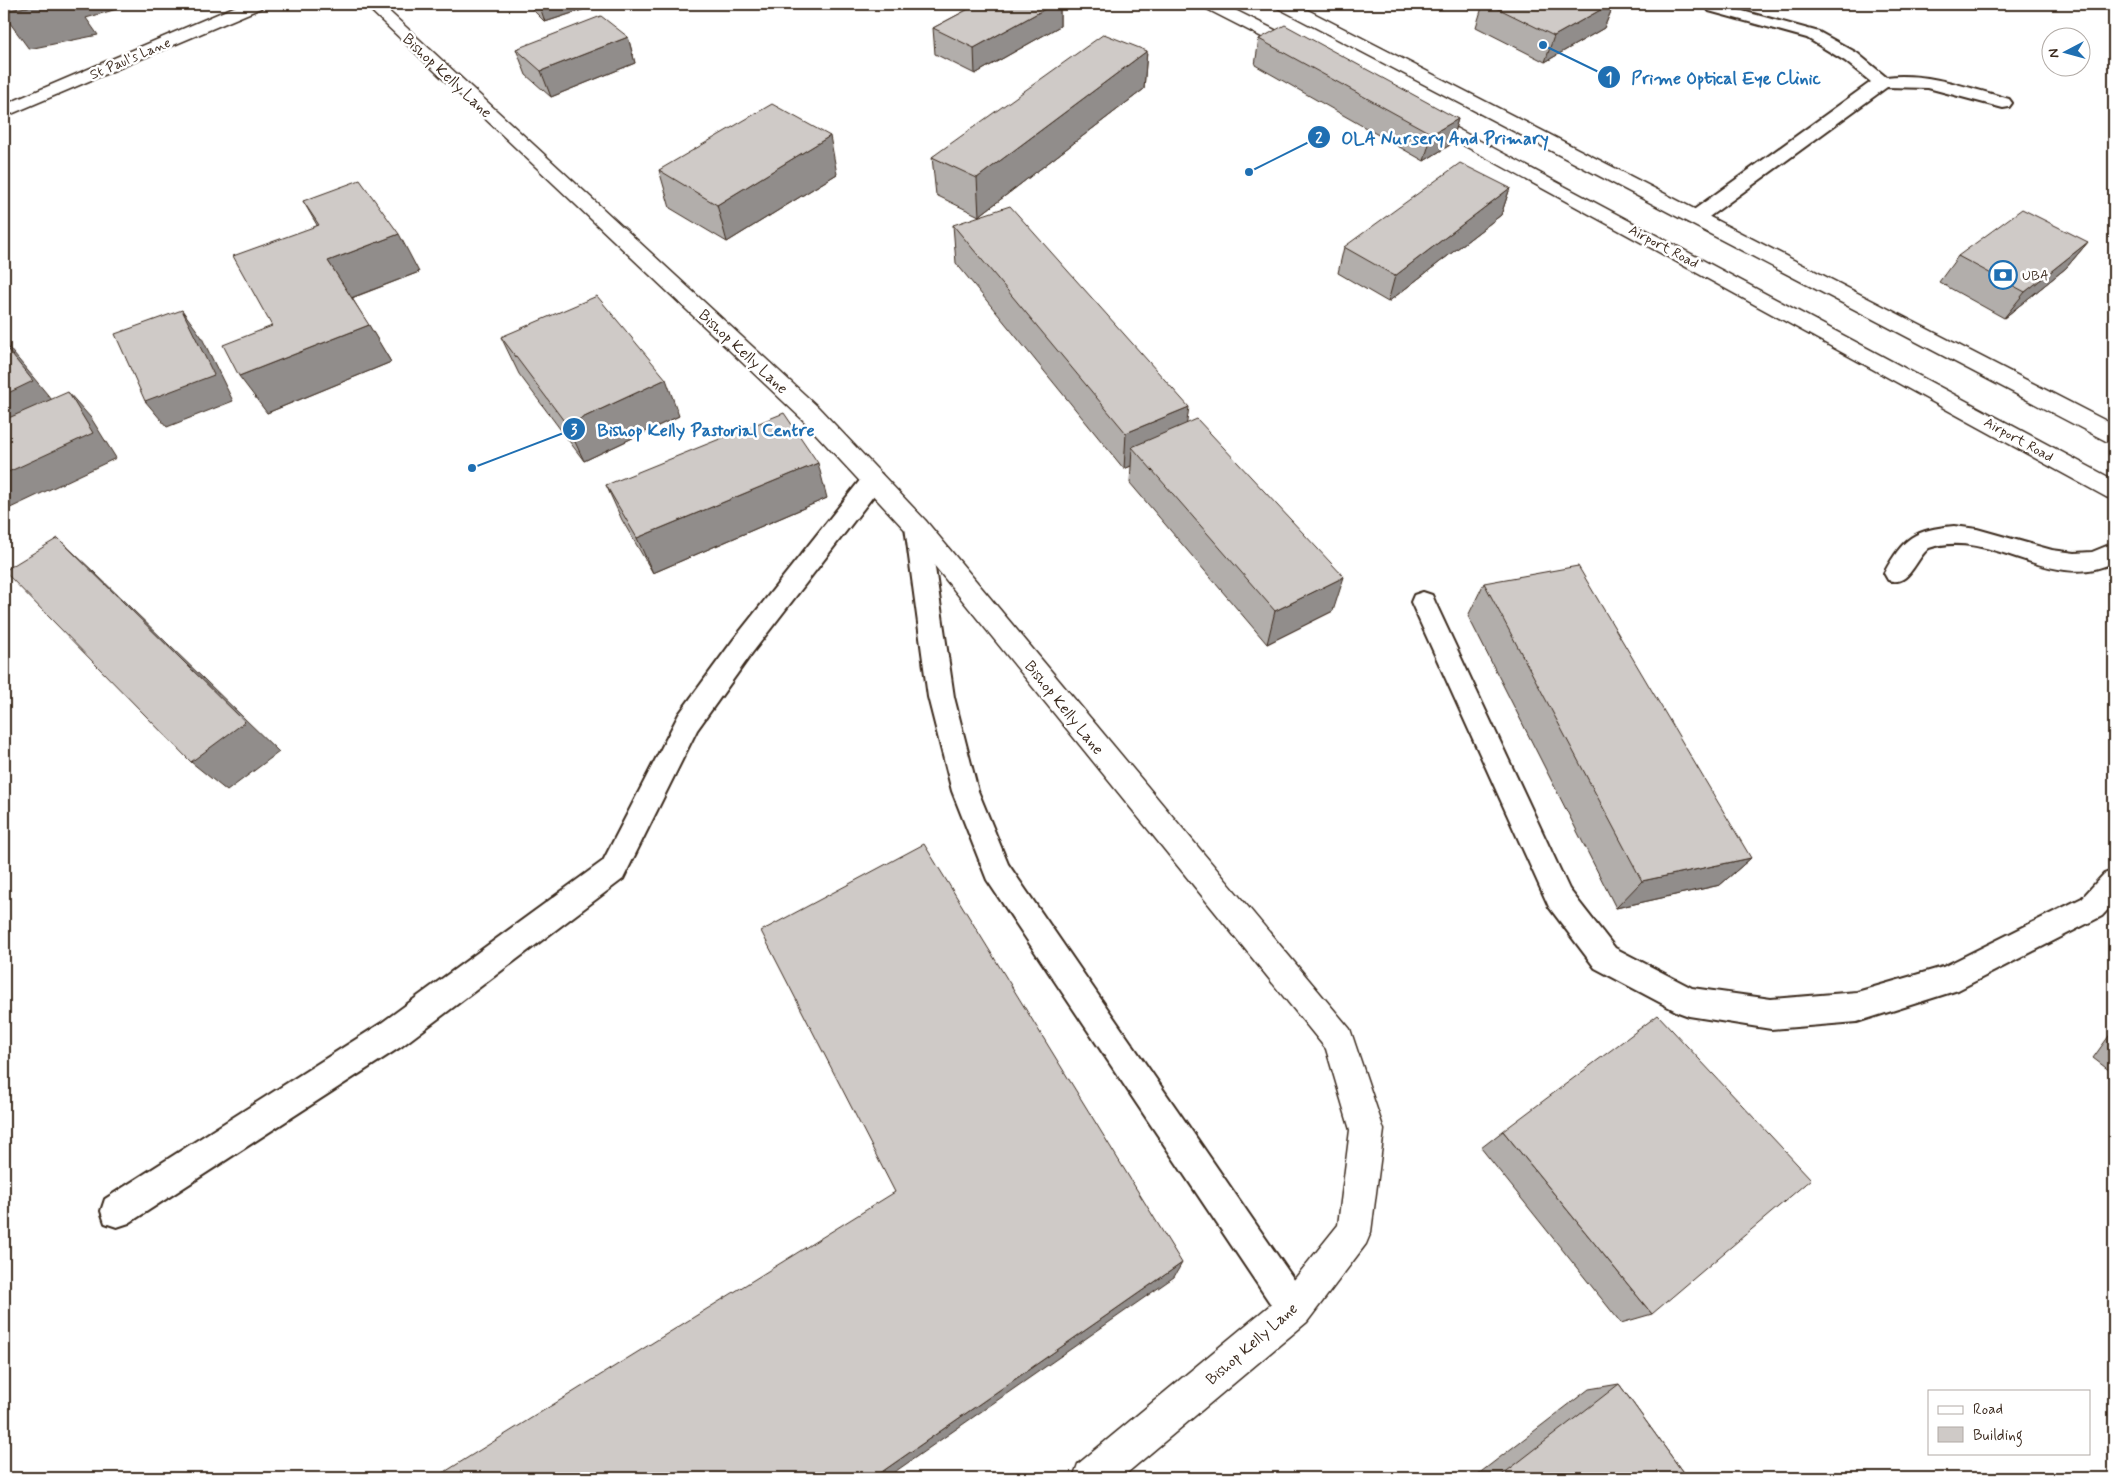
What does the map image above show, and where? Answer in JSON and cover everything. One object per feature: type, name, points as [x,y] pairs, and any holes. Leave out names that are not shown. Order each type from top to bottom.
[{"type":"street","name":"St Paul's Lane","points":[[4,112],[255,4]]},
{"type":"street","name":"Bishop Kelly Lane","points":[[372,4],[810,413],[917,526],[1339,1040],[1367,1130],[1354,1232],[1294,1309],[1092,1478]]},
{"type":"street","points":[[1211,4],[1314,58]]},
{"type":"street","points":[[1284,4],[2114,435]]},
{"type":"street","name":"Airport Road","points":[[1401,104],[2114,491]]},
{"type":"lane","points":[[1715,8],[1813,35],[1852,57],[1882,82]]},
{"type":"lane","points":[[1695,218],[1882,82],[1903,79],[1930,82],[2003,103]]},
{"type":"lane","points":[[117,1211],[391,1035],[612,870],[688,722],[743,646],[873,480]]},
{"type":"lane","points":[[917,526],[941,697],[965,791],[997,871],[1294,1309]]},
{"type":"lane","points":[[1896,573],[1920,542],[1941,535],[1962,534],[1988,539],[2019,550],[2070,563],[2104,558],[2114,552]]},
{"type":"lane","points":[[1423,602],[1559,898],[1605,958],[1689,1002],[1771,1014],[1857,1007],[1948,980],[2092,907],[2114,883]]},
{"type":"building","points":[[4,4],[43,4],[4,11]]},
{"type":"building","points":[[978,4],[1054,4],[974,48],[933,28]]},
{"type":"building","points":[[1489,4],[1611,4],[1554,36]]},
{"type":"building","points":[[601,16],[628,37],[541,71],[516,49]]},
{"type":"building","points":[[1285,25],[1458,119],[1432,134],[1259,39]]},
{"type":"building","points":[[1104,34],[1147,51],[977,178],[932,157]]},
{"type":"building","points":[[772,104],[830,136],[717,205],[659,170]]},
{"type":"building","points":[[1460,163],[1510,188],[1395,276],[1344,247]]},
{"type":"building","points":[[360,180],[399,234],[328,261],[369,325],[239,376],[223,345],[272,326],[233,256],[319,225],[303,201]]},
{"type":"building","points":[[1010,206],[1189,407],[1126,433],[953,225]]},
{"type":"building","points":[[2022,209],[2088,242],[2025,292],[1958,256]]},
{"type":"building","points":[[597,296],[666,379],[567,425],[501,337]]},
{"type":"building","points":[[182,310],[214,375],[145,401],[115,334]]},
{"type":"building","points":[[4,345],[33,381],[4,395]]},
{"type":"building","points":[[68,392],[93,433],[4,474],[4,420]]},
{"type":"building","points":[[784,413],[818,463],[637,538],[606,485]]},
{"type":"building","points":[[1197,419],[1344,577],[1275,611],[1132,447]]},
{"type":"building","points":[[58,538],[245,722],[191,762],[4,571]]},
{"type":"building","points":[[1578,566],[1751,858],[1642,881],[1484,583]]},
{"type":"building","points":[[924,844],[1182,1263],[873,1478],[435,1478],[895,1192],[761,931]]},
{"type":"building","points":[[1658,1015],[1811,1179],[1652,1314],[1503,1131]]},
{"type":"building","points":[[1619,1384],[1687,1478],[1498,1478]]},
{"type":"place","name":"Prime Optical Eye Clinic","points":[[1543,45]]},
{"type":"place","name":"OLA Nursery And Primary","points":[[1249,172]]},
{"type":"place","name":"UBA","points":[[2003,275]]},
{"type":"place","name":"Bishop Kelly Pastorial Centre","points":[[472,468]]}]
